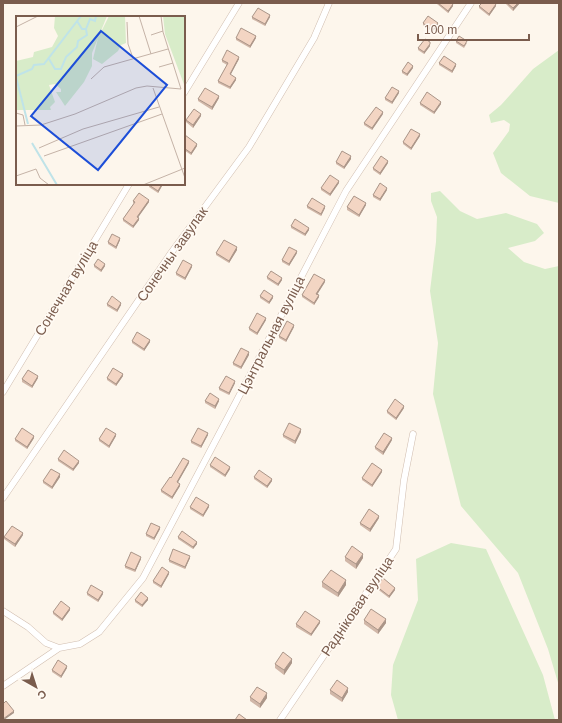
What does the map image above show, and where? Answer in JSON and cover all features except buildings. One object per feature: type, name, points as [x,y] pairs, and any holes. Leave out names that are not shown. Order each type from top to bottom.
[{"type":"street","points":[[185,91],[239,3]]},
{"type":"street","name":"Сонечны завулак","points":[[3,498],[167,259],[249,147],[314,38],[329,3]]},
{"type":"street","name":"Цэнтральная вуліца","points":[[59,648],[80,644],[99,632],[143,578],[233,410],[346,191],[471,3]]},
{"type":"street","name":"Сонечная вуліца","points":[[3,392],[128,185]]},
{"type":"street","name":"Радніковая вуліца","points":[[281,718],[396,549],[404,480],[413,434]]},
{"type":"street","points":[[3,611],[28,627],[46,643],[59,648]]},
{"type":"street","points":[[3,686],[59,648]]},
{"type":"street","points":[[281,718],[288,720]]},
{"type":"green space","points":[[559,50],[559,203],[530,196],[501,173],[493,153],[509,131],[510,124],[504,120],[491,123],[489,115],[501,105],[533,69]]},
{"type":"green space","points":[[440,191],[460,211],[477,219],[506,213],[537,224],[544,233],[535,241],[508,248],[524,262],[545,269],[559,266],[559,686],[548,649],[518,573],[461,506],[433,394],[438,343],[430,291],[436,242],[437,217],[431,201],[431,193]]},
{"type":"green space","points":[[451,543],[486,549],[543,675],[555,720],[398,720],[391,695],[393,665],[418,600],[416,559]]}]
